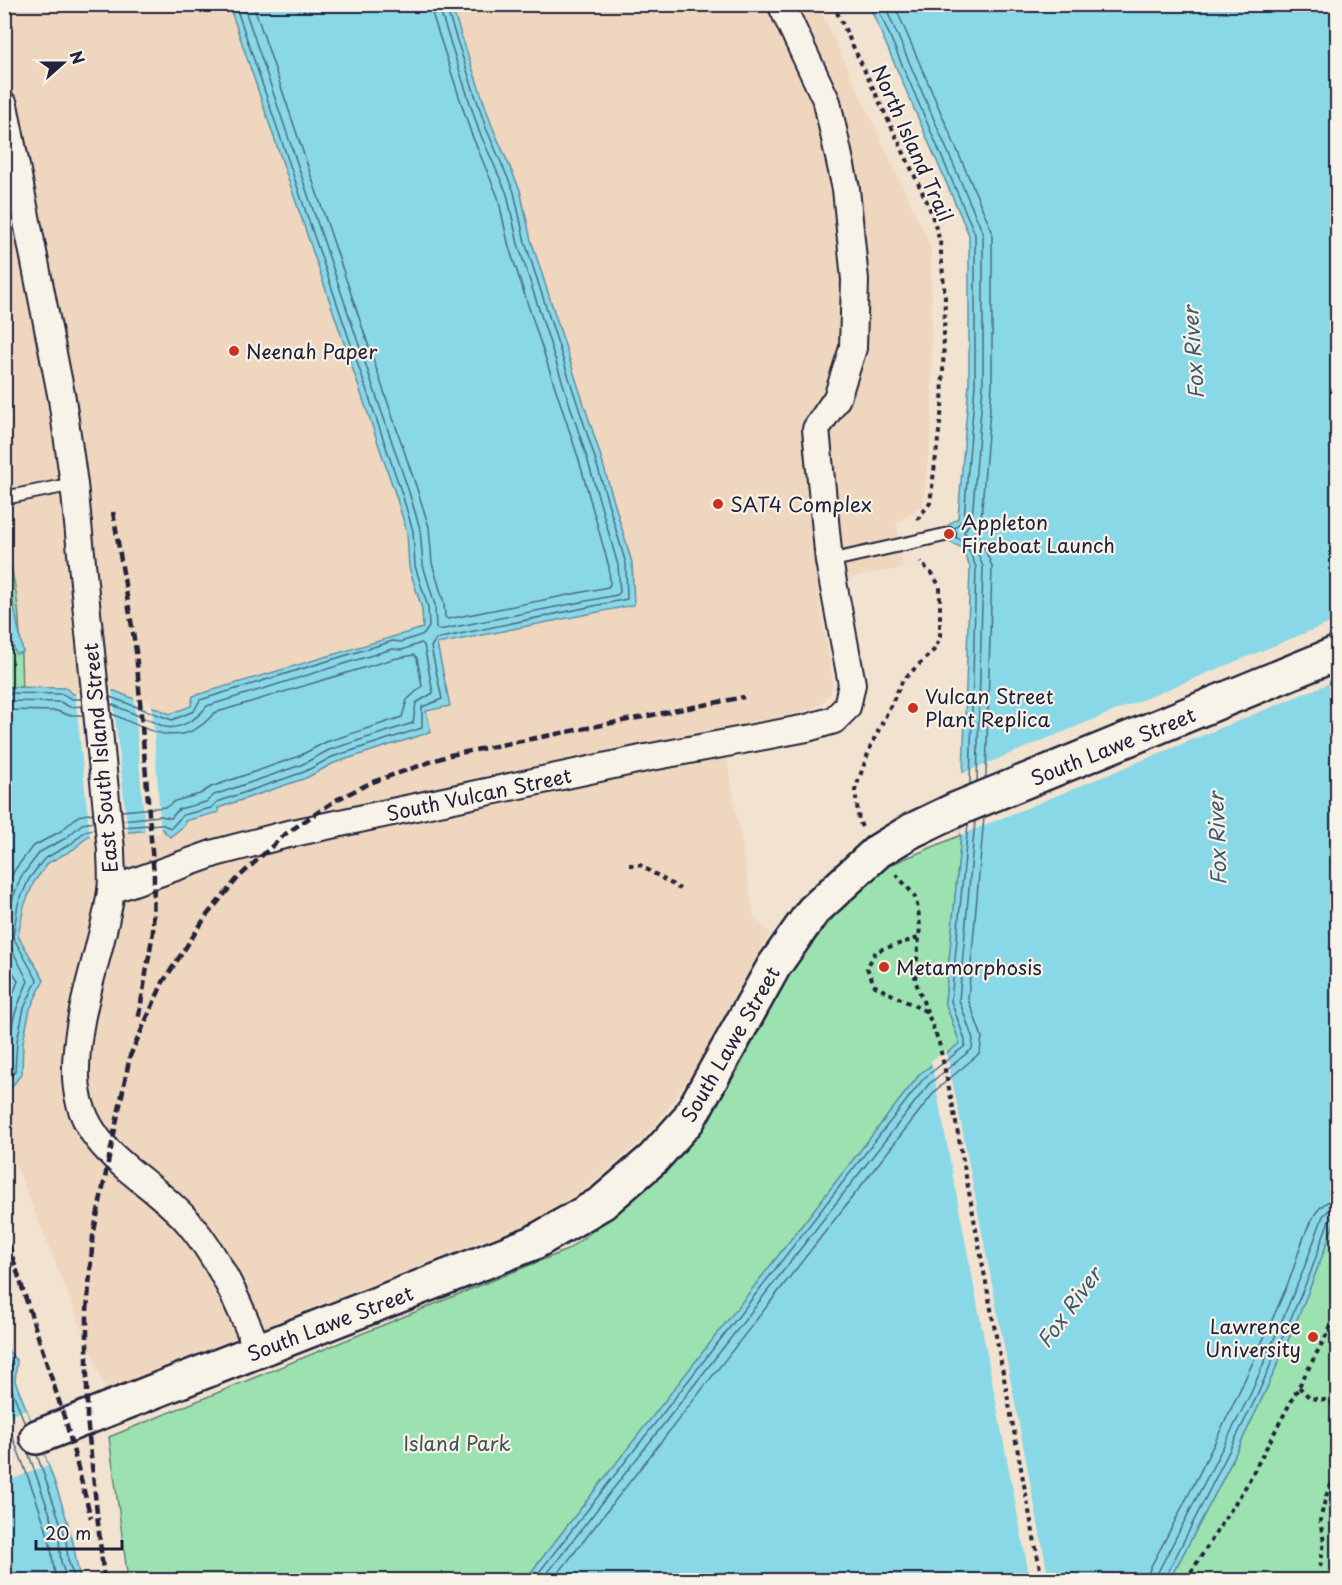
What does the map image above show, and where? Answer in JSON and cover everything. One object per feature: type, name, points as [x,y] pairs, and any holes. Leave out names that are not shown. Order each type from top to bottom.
[{"type":"main road","name":"South Lawe Street","points":[[37,1437],[533,1243],[602,1203],[653,1160],[688,1120],[774,966],[813,911],[878,851],[911,831],[957,809],[1338,654]]},
{"type":"street","points":[[781,4],[827,102],[846,189],[855,280],[853,348],[837,398],[816,429],[829,561]]},
{"type":"street","name":"East South Island Street","points":[[4,105],[62,399],[74,484],[109,835],[111,890],[89,975],[77,1048],[76,1080],[86,1121],[94,1136],[109,1153],[171,1204],[202,1241],[239,1303],[258,1351]]},
{"type":"street","name":"South Vulcan Street","points":[[111,890],[215,854],[284,836],[646,758],[807,728],[834,720],[847,707],[852,684],[829,561]]},
{"type":"lane","points":[[4,498],[74,484]]},
{"type":"lane","points":[[829,561],[949,534]]},
{"type":"path","name":"North Island Trail","points":[[833,4],[929,206],[940,241],[945,310],[938,454],[930,503],[919,519],[905,528],[903,545]]},
{"type":"path","points":[[859,821],[855,790],[870,748],[903,680],[934,649],[940,637],[940,587],[933,575],[919,561],[905,555],[903,545]]},
{"type":"path","points":[[629,865],[640,865],[680,889]]},
{"type":"path","points":[[893,870],[917,901],[920,917],[915,981],[939,1043],[1042,1581]]},
{"type":"path","points":[[919,938],[876,951],[867,968],[875,986],[927,1013]]},
{"type":"path","points":[[1186,1581],[1246,1486],[1338,1313]]},
{"type":"path","points":[[1299,1387],[1310,1398],[1331,1401],[1338,1420]]},
{"type":"path","points":[[1320,1568],[1324,1542],[1320,1521],[1326,1496],[1338,1470]]},
{"type":"shaded area","points":[[4,5],[229,5],[396,496],[407,532],[409,567],[422,609],[423,628],[193,696],[191,706],[170,714],[115,691],[73,694],[5,687]]},
{"type":"shaded area","points":[[451,5],[818,5],[931,247],[932,420],[923,505],[897,523],[903,568],[817,584],[833,684],[830,694],[820,705],[788,716],[722,729],[754,917],[770,933],[690,1076],[661,1118],[640,1142],[588,1187],[528,1223],[106,1389],[5,1138],[4,1096],[22,1073],[23,1042],[30,1009],[44,980],[18,936],[24,906],[34,882],[48,863],[74,849],[88,836],[109,835],[219,813],[218,808],[306,778],[334,763],[430,732],[426,711],[449,706],[437,644],[634,605],[531,240],[520,190],[492,126]]},
{"type":"green space","points":[[4,544],[17,597],[22,687],[5,687]]},
{"type":"green space","name":"Island Park","points":[[961,835],[945,1002],[960,1043],[920,1074],[525,1580],[128,1580],[109,1437],[567,1250],[629,1204],[688,1146],[735,1075],[794,966],[840,909],[890,865]]},
{"type":"green space","name":"Lawrence University","points":[[1337,1215],[1337,1580],[1169,1580],[1261,1401],[1301,1309]]},
{"type":"water","points":[[229,5],[451,5],[492,126],[520,190],[531,240],[600,454],[632,563],[634,605],[437,644],[450,706],[426,711],[431,732],[334,763],[306,778],[218,808],[219,812],[185,821],[185,825],[170,837],[162,829],[88,836],[74,849],[48,863],[34,882],[24,906],[18,936],[44,980],[30,1009],[23,1042],[22,1073],[5,1096],[5,687],[65,688],[73,694],[115,691],[170,714],[191,706],[193,696],[423,628],[422,609],[409,567],[407,532],[396,496]]},
{"type":"water","name":"Fox River","points":[[869,5],[1337,5],[1337,1215],[1301,1309],[1261,1401],[1169,1580],[525,1580],[920,1074],[960,1043],[945,1002],[961,835],[970,567],[961,547],[951,543],[947,526],[958,518],[969,384],[969,235]]},
{"type":"water","points":[[5,560],[23,652],[16,654],[5,626]]},
{"type":"water","points":[[4,1334],[9,1352],[17,1361],[15,1381],[59,1496],[73,1541],[81,1580],[5,1580]]},
{"type":"pier","points":[[1337,620],[1337,680],[961,835],[959,820],[961,774]]},
{"type":"pier","points":[[112,689],[128,833],[90,837],[75,693]]},
{"type":"pier","points":[[134,696],[152,703],[161,833],[145,834]]},
{"type":"pier","points":[[946,1050],[1049,1580],[1030,1580],[931,1061]]},
{"type":"pier","points":[[26,1409],[48,1465],[5,1482],[5,1418]]},
{"type":"railway","points":[[113,512],[136,651],[154,876],[153,932],[138,1021]]},
{"type":"railway","points":[[104,1580],[87,1418],[87,1311],[93,1236],[130,1056],[163,982],[207,915],[238,878],[284,835],[336,800],[370,783],[450,755],[744,697]]},
{"type":"railway","points":[[4,1231],[67,1426],[91,1518]]},
{"type":"place","name":"Neenah Paper","points":[[234,351]]},
{"type":"place","name":"SAT4 Complex","points":[[718,504]]},
{"type":"place","name":"Appleton Fireboat Launch","points":[[949,534]]},
{"type":"place","name":"Vulcan Street Plant Replica","points":[[913,708]]},
{"type":"place","name":"Metamorphosis","points":[[884,967]]},
{"type":"place","name":"Lawrence University","points":[[1313,1337]]}]
